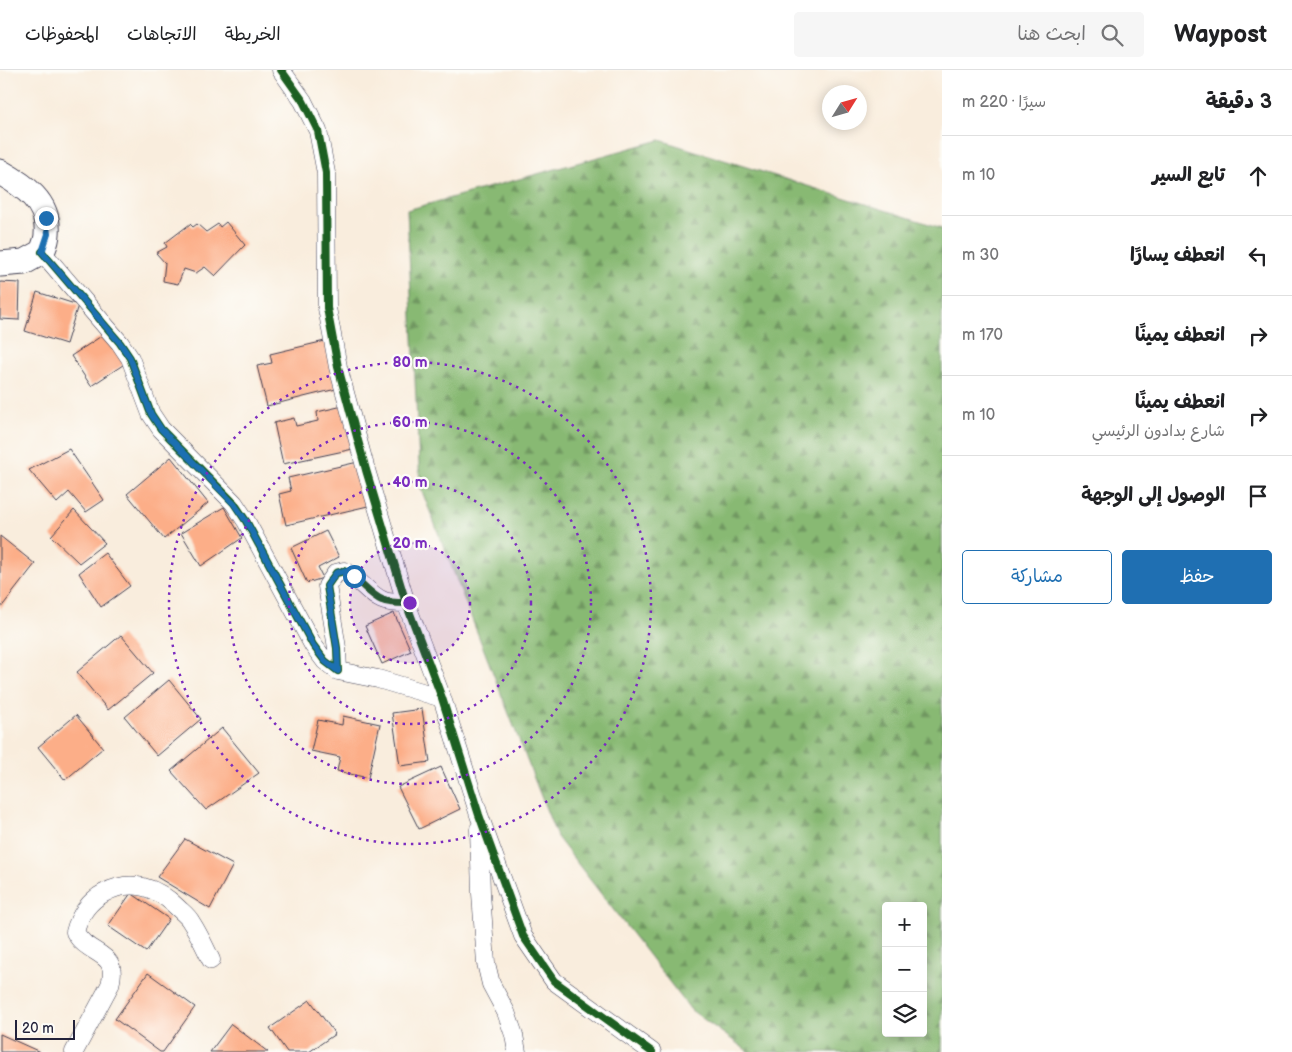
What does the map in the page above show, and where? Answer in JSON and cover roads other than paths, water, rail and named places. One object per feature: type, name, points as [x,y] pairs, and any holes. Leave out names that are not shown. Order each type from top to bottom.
[{"type":"main road","points":[[0,172],[20,184],[40,201],[46,218],[48,234],[42,252],[24,262],[0,264]]},
{"type":"street","points":[[281,70],[303,101],[318,131],[326,173],[327,308],[338,367],[406,603],[442,698],[479,815],[523,936],[554,981],[652,1052]]},
{"type":"street","points":[[42,252],[120,343],[130,358],[151,414],[161,429],[234,504],[246,521],[313,645],[325,661],[338,671],[378,679],[442,698]]},
{"type":"street","points":[[338,671],[337,648],[327,586],[336,573],[344,571],[354,576],[371,593],[383,601],[406,603]]},
{"type":"street","points":[[479,815],[481,893],[486,962],[491,984],[509,1020],[516,1052]]},
{"type":"street","points":[[74,1052],[110,985],[112,976],[113,968],[109,960],[90,949],[79,939],[75,932],[78,918],[96,897],[115,887],[151,888],[171,901],[190,920],[211,960]]}]
